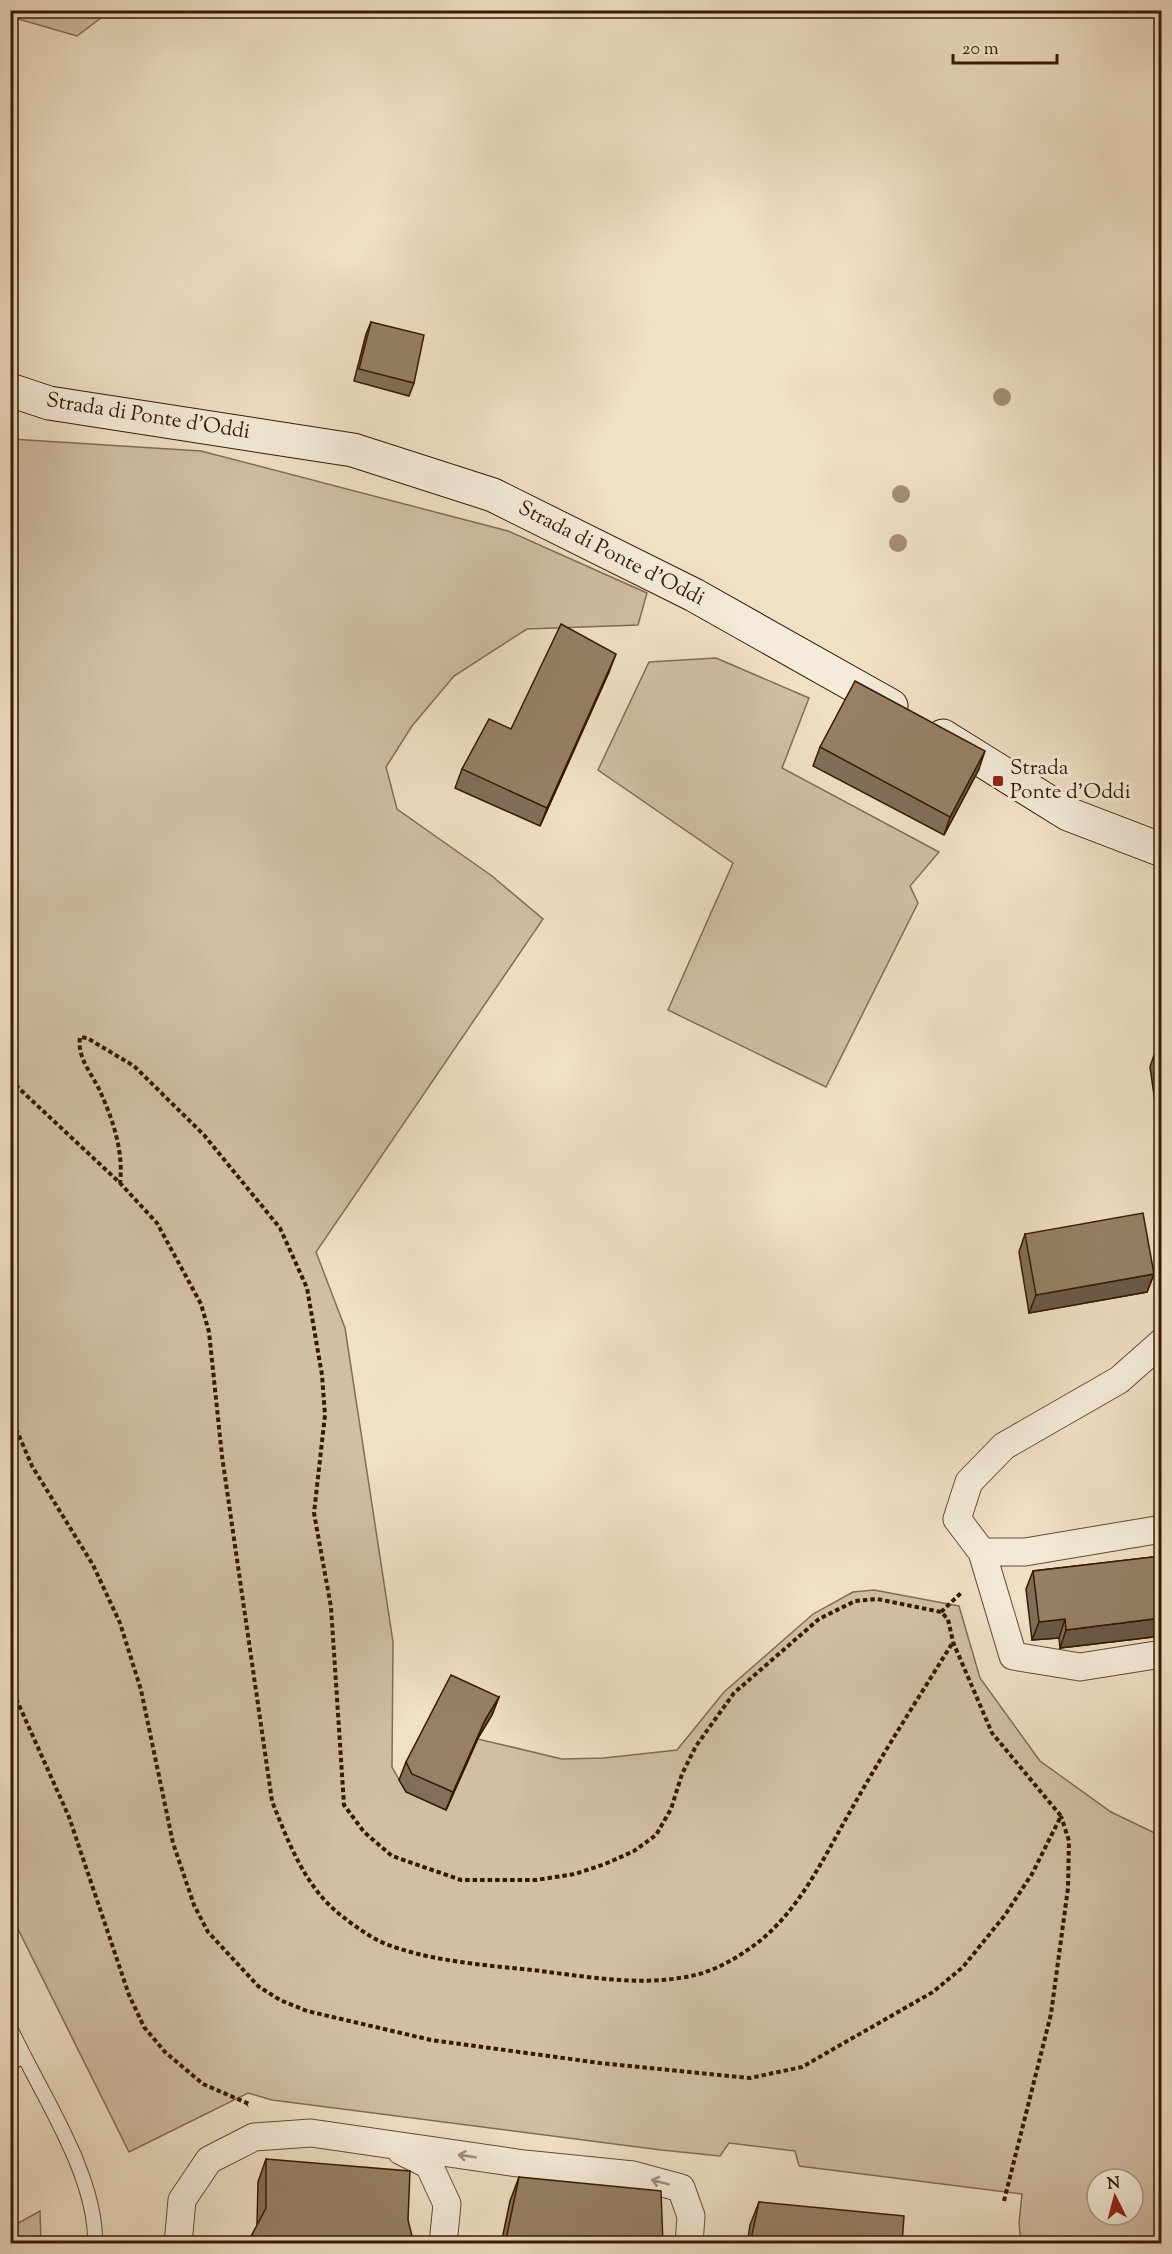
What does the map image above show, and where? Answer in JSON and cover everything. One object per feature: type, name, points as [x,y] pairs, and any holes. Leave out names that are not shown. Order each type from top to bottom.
[{"type":"street","name":"Strada di Ponte d'Oddi","points":[[10,390],[49,403],[353,450],[493,495],[694,595],[927,726],[1068,814],[1161,850]]},
{"type":"street","points":[[1161,1342],[1119,1380],[1004,1446],[969,1482],[957,1519],[982,1552],[1013,1656],[1080,1667],[1161,1654]]},
{"type":"street","points":[[982,1552],[1025,1552],[1161,1529]]},
{"type":"street","points":[[177,2244],[182,2200],[209,2160],[254,2137],[310,2133],[524,2164],[633,2175],[681,2187],[691,2216],[689,2244]]},
{"type":"street","points":[[389,2145],[429,2165],[447,2204],[443,2244]]},
{"type":"lane","points":[[10,2028],[76,2158],[85,2185],[94,2244]]},
{"type":"lane","points":[[10,2063],[24,2056]]},
{"type":"path","points":[[120,1183],[122,1166],[113,1124],[99,1089],[80,1055],[80,1037],[87,1038],[134,1066],[174,1104],[251,1191],[280,1228],[297,1261],[307,1288],[322,1375],[325,1415],[314,1513],[331,1607],[344,1805],[364,1832],[392,1856],[461,1881],[536,1880],[575,1874],[605,1864],[634,1851],[656,1834],[671,1809],[682,1774],[696,1746],[734,1693],[819,1619],[855,1601],[877,1599],[941,1612],[948,1619],[953,1642],[992,1733],[1061,1816],[1069,1841],[1068,1888],[1051,2014],[1019,2133],[1004,2201]]},
{"type":"path","points":[[10,1080],[120,1183],[157,1223],[201,1304],[209,1332],[222,1456],[272,1801],[290,1846],[314,1887],[339,1915],[365,1933],[392,1946],[437,1959],[623,1980],[660,1981],[694,1976],[735,1959],[762,1939],[786,1915],[820,1868],[851,1809],[953,1642]]},
{"type":"path","points":[[10,1415],[32,1466],[93,1565],[120,1623],[141,1690],[173,1843],[194,1905],[208,1932],[258,1986],[280,2000],[308,2011],[431,2040],[600,2063],[750,2078],[802,2067],[933,1992],[963,1967],[1005,1915],[1032,1874],[1061,1816]]},
{"type":"path","points":[[10,1685],[69,1817],[129,1995],[144,2027],[165,2052],[203,2084],[249,2104],[240,2110]]},
{"type":"shaded area","points":[[10,11],[110,11],[77,36],[11,17]]},
{"type":"shaded area","points":[[11,439],[201,451],[508,531],[647,593],[638,625],[527,629],[454,676],[412,726],[386,767],[397,809],[492,876],[543,919],[316,1252],[345,1328],[393,1642],[392,1767],[406,1792],[446,1810],[478,1739],[562,1759],[604,1758],[677,1750],[724,1692],[813,1614],[853,1592],[874,1590],[959,1606],[980,1678],[1040,1761],[1111,1812],[1161,1836],[1161,2243],[1021,2243],[1019,2223],[1022,2194],[799,2166],[795,2151],[729,2143],[720,2156],[661,2150],[272,2100],[248,2093],[129,2152],[11,1915]]},
{"type":"shaded area","points":[[716,658],[809,698],[782,768],[939,852],[910,886],[918,903],[826,1087],[668,1010],[733,863],[598,770],[649,662]]},
{"type":"shaded area","points":[[40,2211],[41,2243],[11,2243],[11,2227]]},
{"type":"building","points":[[371,322],[424,335],[414,383],[359,369]]},
{"type":"building","points":[[561,624],[616,654],[547,808],[462,769],[489,719],[511,729]]},
{"type":"building","points":[[855,681],[985,751],[950,817],[820,747]]},
{"type":"building","points":[[1161,1048],[1161,1086],[1156,1049]]},
{"type":"building","points":[[1143,1213],[1154,1274],[1036,1295],[1025,1234]]},
{"type":"building","points":[[1161,1556],[1161,1618],[1066,1630],[1065,1619],[1039,1622],[1033,1571]]},
{"type":"building","points":[[451,1675],[499,1697],[485,1720],[453,1792],[412,1774],[406,1762]]},
{"type":"building","points":[[266,2159],[410,2171],[408,2220],[414,2244],[247,2244],[266,2208]]},
{"type":"building","points":[[519,2177],[661,2191],[663,2244],[505,2244]]},
{"type":"building","points":[[759,2202],[904,2216],[902,2244],[750,2244]]},
{"type":"place","name":"Strada Ponte d'Oddi","points":[[998,781]]}]
